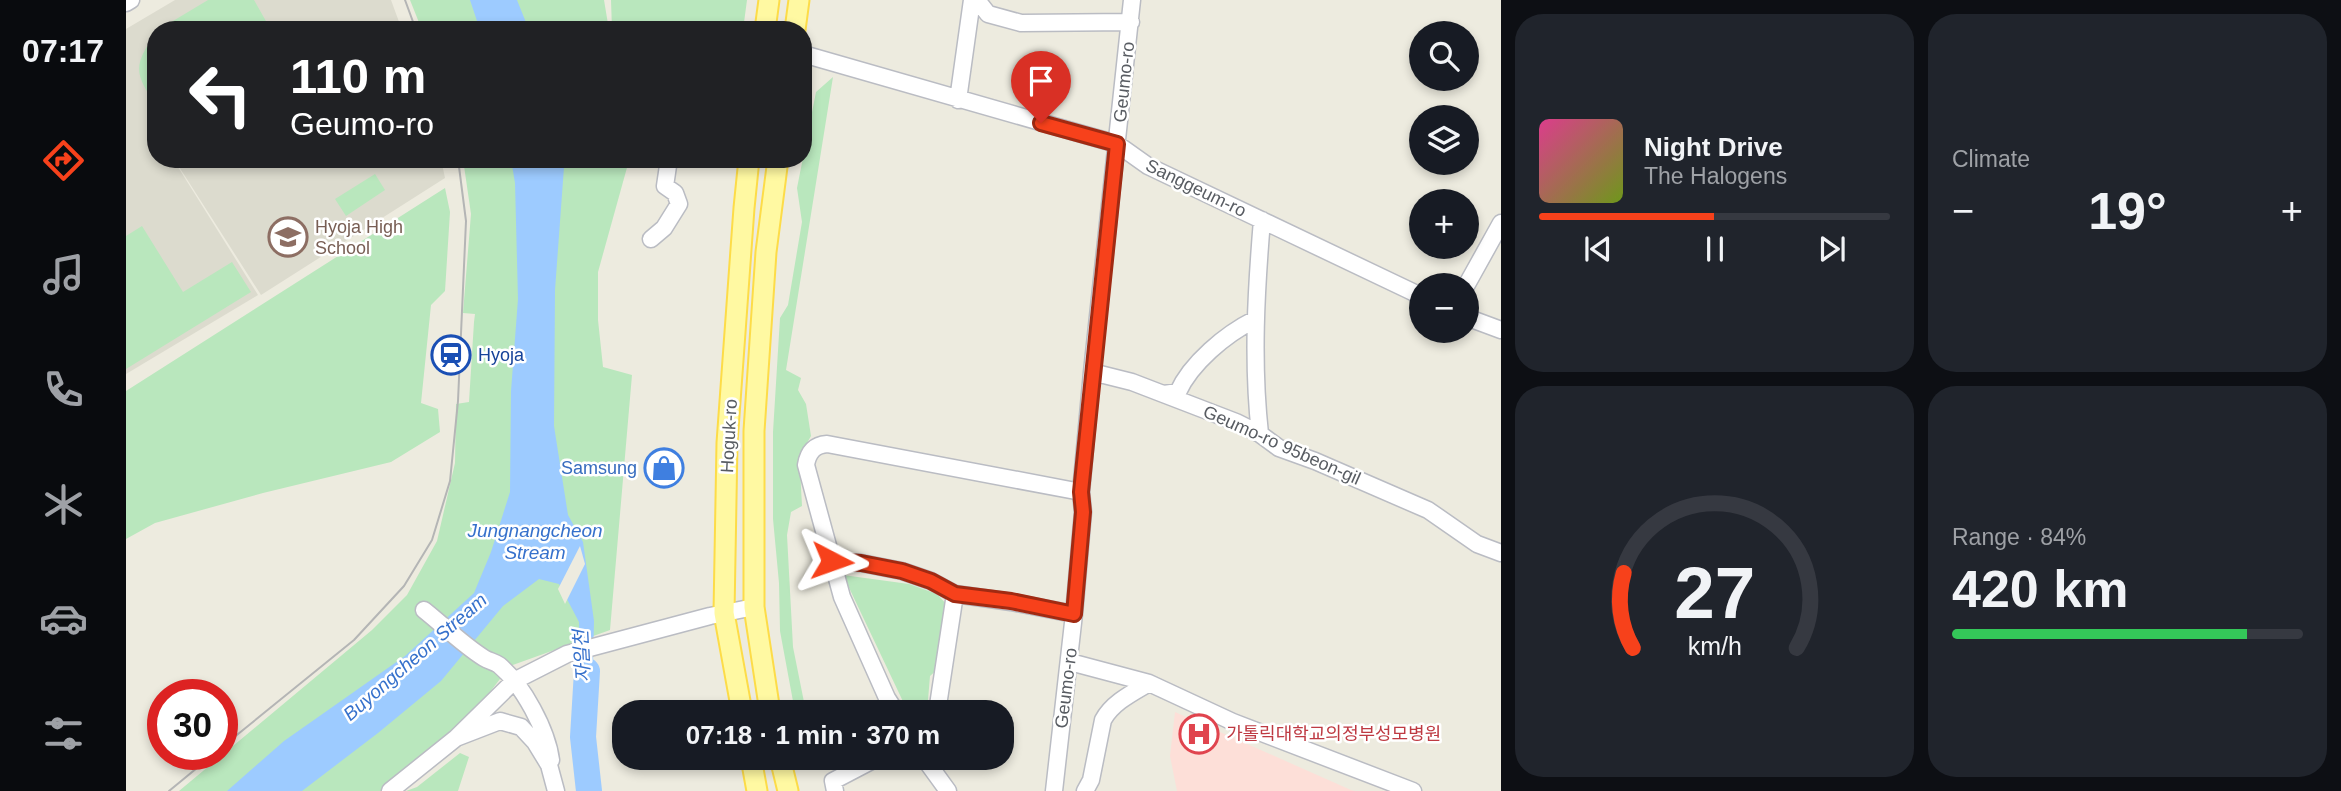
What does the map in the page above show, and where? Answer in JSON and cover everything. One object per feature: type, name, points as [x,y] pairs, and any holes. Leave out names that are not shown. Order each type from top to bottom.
[{"type":"main road","points":[[766,21],[769,0]]},
{"type":"main road","points":[[796,21],[799,0]]},
{"type":"main road","name":"Hoguk-ro","points":[[740,700],[724,613],[727,443],[749,168]]},
{"type":"main road","name":"Hoguk-ro","points":[[768,700],[754,607],[754,431],[766,252],[777,168]]},
{"type":"main road","points":[[737,681],[747,675],[754,681],[758,700]]},
{"type":"main road","points":[[753,770],[757,791]]},
{"type":"main road","points":[[783,770],[788,791]]},
{"type":"street","points":[[126,3],[131,0]]},
{"type":"street","points":[[974,0],[988,14],[1021,23],[1131,22]]},
{"type":"street","points":[[958,100],[974,0]]},
{"type":"street","name":"Geumo-ro","points":[[1054,791],[1070,662],[1092,373],[1132,0]]},
{"type":"street","name":"Sanggeum-ro","points":[[812,57],[1117,144],[1147,166],[1409,290]]},
{"type":"street","points":[[651,239],[664,228],[679,204],[675,193],[666,186],[668,168]]},
{"type":"street","points":[[1260,435],[1254,320],[1262,220]]},
{"type":"street","points":[[1473,273],[1501,223]]},
{"type":"street","points":[[1164,394],[1178,392],[1185,376],[1232,331],[1254,320]]},
{"type":"street","points":[[1479,322],[1501,330]]},
{"type":"street","name":"Geumo-ro 95beon-gil","points":[[1092,373],[1132,382],[1260,435],[1279,448],[1428,510],[1477,544],[1501,553]]},
{"type":"street","points":[[888,700],[842,597],[806,465],[809,453],[820,445],[1081,492]]},
{"type":"street","points":[[832,561],[861,563],[902,571],[931,581],[955,594],[1011,601],[1074,614]]},
{"type":"street","points":[[939,700],[955,594]]},
{"type":"street","points":[[390,791],[456,738],[514,681],[567,654],[602,643],[754,607]]},
{"type":"street","points":[[424,610],[484,658],[498,664],[514,681],[537,718],[549,746],[556,791]]},
{"type":"street","points":[[1070,662],[1149,683],[1233,722],[1413,791]]},
{"type":"street","points":[[1086,791],[1107,713],[1124,698],[1149,683]]},
{"type":"street","points":[[456,738],[500,721],[520,727],[535,742],[549,765],[556,791]]},
{"type":"street","points":[[835,791],[833,781],[854,770]]},
{"type":"street","points":[[934,770],[948,791]]},
{"type":"shaded area","points":[[175,0],[391,0],[399,21],[147,21],[147,168],[179,168],[258,295],[126,374],[126,29]]},
{"type":"shaded area","name":"Hyoja High School","points":[[180,168],[443,168],[445,178],[261,295]]},
{"type":"shaded area","name":"가톨릭대학교의정부성모병원","points":[[1175,712],[1355,791],[1177,791],[1170,756]]},
{"type":"green space","points":[[208,0],[254,0],[266,21],[173,21]]},
{"type":"green space","points":[[410,0],[604,0],[608,21],[418,21]]},
{"type":"green space","points":[[611,0],[747,0],[744,21],[612,21]]},
{"type":"green space","points":[[147,47],[147,91],[139,69]]},
{"type":"green space","points":[[833,77],[786,370],[801,378],[798,390],[806,404],[811,436],[802,461],[802,506],[791,512],[787,535],[793,647],[804,700],[793,700],[780,631],[773,519],[773,432],[780,318],[788,305],[802,222],[797,188],[801,168],[812,168],[812,112],[816,92]]},
{"type":"green space","points":[[464,168],[627,168],[598,272],[598,320],[603,367],[632,375],[610,630],[510,666],[476,710],[449,737],[382,791],[179,791],[204,770],[238,770],[238,742],[372,630],[407,595],[437,541],[455,463],[456,404],[469,402],[475,314],[463,313],[471,214]]},
{"type":"green space","points":[[375,174],[385,190],[346,216],[335,199]]},
{"type":"green space","points":[[445,188],[450,212],[445,291],[431,305],[421,403],[438,409],[440,432],[391,462],[155,523],[126,539],[126,391]]},
{"type":"green space","points":[[142,226],[183,292],[232,262],[251,292],[126,369],[126,236]]},
{"type":"green space","points":[[843,575],[909,584],[937,594],[948,606],[940,667],[930,676],[928,700],[902,700]]},
{"type":"green space","points":[[460,753],[469,757],[458,791],[406,791],[417,787]]},
{"type":"water","points":[[470,0],[517,0],[525,21],[477,21]]},
{"type":"water","name":"Jungnangcheon Stream","points":[[512,168],[564,168],[555,290],[554,426],[568,515],[583,542],[594,621],[592,707],[581,707],[579,622],[559,584],[539,579],[503,606],[441,681],[302,791],[227,791],[284,741],[405,656],[474,593],[491,552],[510,492],[511,391],[518,299]]},
{"type":"pier","points":[[580,546],[585,564],[565,604],[558,589]]},
{"type":"waterway","name":"자일천","points":[[587,671],[583,737],[589,791]]},
{"type":"tram line","points":[[405,0],[413,21]]},
{"type":"tram line","points":[[238,734],[354,640],[404,586],[432,540],[450,481],[458,401],[466,221],[459,168]]},
{"type":"tram line","points":[[169,791],[195,770]]},
{"type":"place","name":"Hyoja High School","points":[[288,237]]},
{"type":"place","name":"Hyoja","points":[[451,355]]},
{"type":"place","name":"Samsung","points":[[664,468]]},
{"type":"place","name":"가톨릭대학교의정부성모병원","points":[[1199,734]]},
{"type":"route","points":[[832,561],[861,563],[902,571],[931,581],[955,594],[1011,601],[1074,614],[1083,512],[1081,492],[1117,144],[1041,123]]},
{"type":"water label","name":"Buyongcheon Stream","points":[[415,657]]}]
